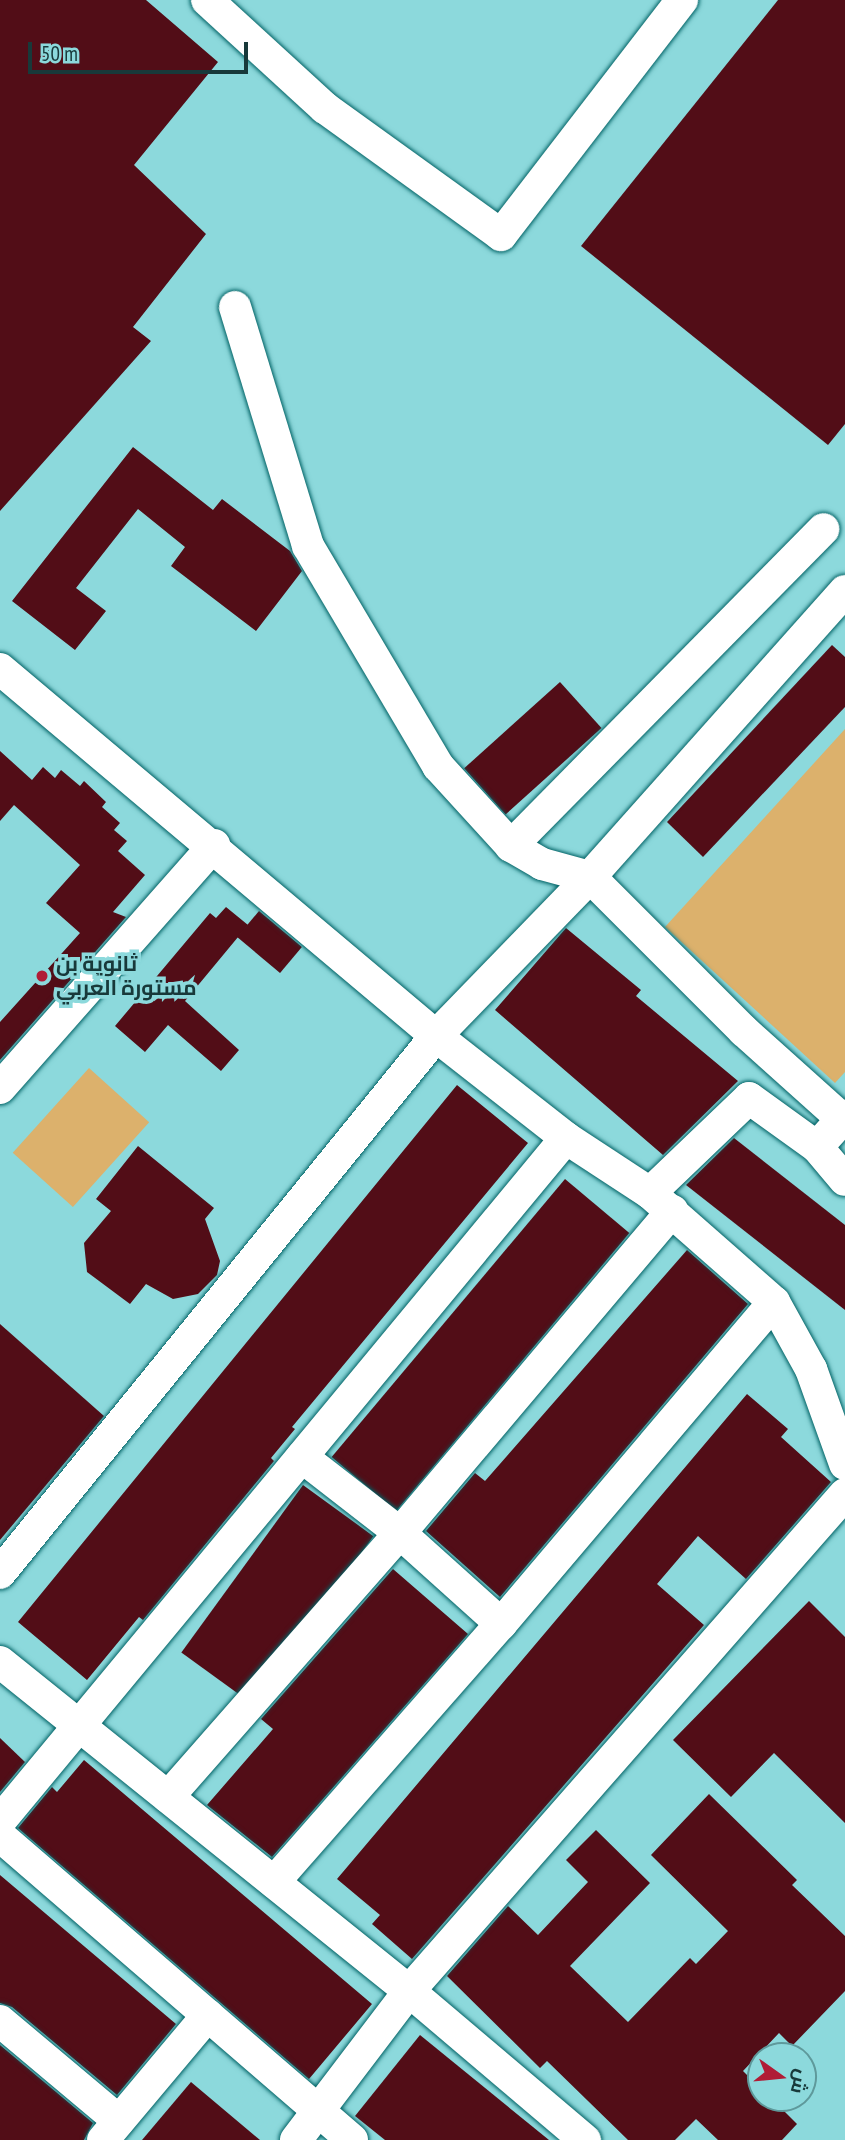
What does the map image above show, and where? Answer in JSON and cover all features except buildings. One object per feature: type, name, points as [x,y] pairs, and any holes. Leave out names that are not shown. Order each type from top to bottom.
[{"type":"street","points":[[207,0],[325,108],[501,235],[682,0]]},
{"type":"street","points":[[235,307],[308,546],[438,766],[512,846],[542,864],[590,877],[744,1031],[843,1117],[817,1147]]},
{"type":"street","points":[[512,846],[824,528]]},
{"type":"street","points":[[0,1573],[436,1036],[590,877],[845,592]]},
{"type":"street","points":[[0,669],[214,845],[436,1036],[566,1138],[661,1202],[774,1302],[811,1369],[845,1464]]},
{"type":"street","points":[[0,1088],[214,845]]},
{"type":"street","points":[[168,1797],[400,1533],[661,1202],[750,1098],[817,1147],[845,1180]]},
{"type":"street","points":[[0,1821],[566,1138]]},
{"type":"street","points":[[274,1882],[501,1624],[774,1302]]},
{"type":"street","points":[[302,1457],[400,1533],[501,1624]]},
{"type":"street","points":[[296,2140],[409,1991],[845,1494]]},
{"type":"street","points":[[0,1662],[409,1991],[585,2140]]},
{"type":"street","points":[[0,1836],[352,2140]]},
{"type":"street","points":[[0,2021],[111,2131],[208,2015]]},
{"type":"shaded area","points":[[845,729],[845,1072],[835,1083],[665,927]]},
{"type":"shaded area","points":[[89,1068],[149,1122],[73,1207],[13,1153]]},
{"type":"place","name":"ثانوية بن مستورة العربي","points":[[42,976]]}]
